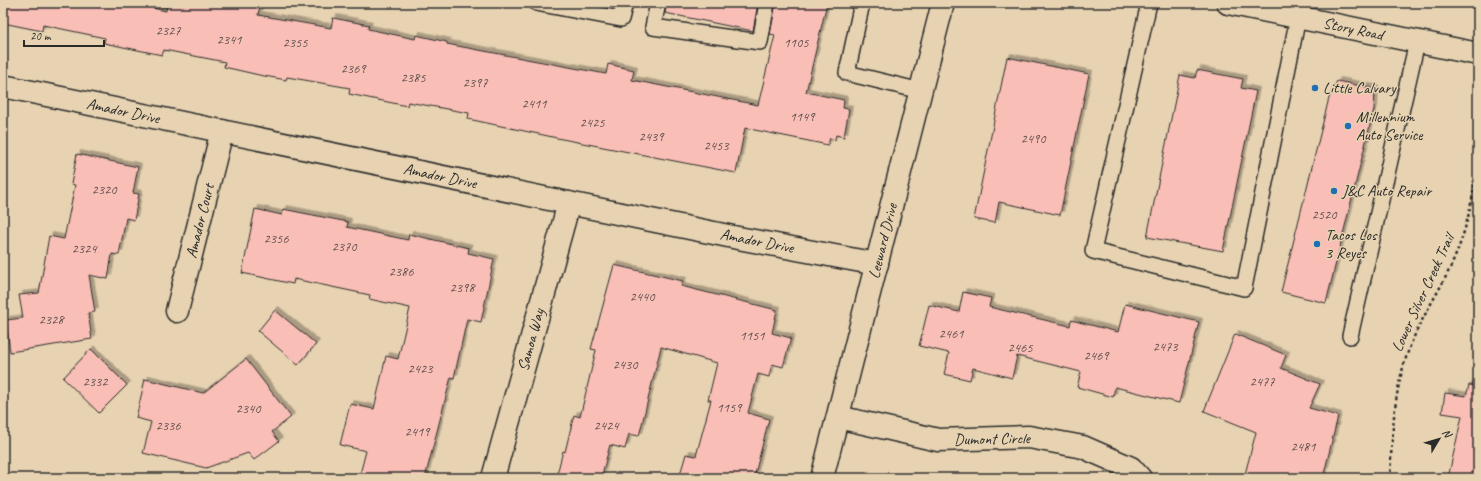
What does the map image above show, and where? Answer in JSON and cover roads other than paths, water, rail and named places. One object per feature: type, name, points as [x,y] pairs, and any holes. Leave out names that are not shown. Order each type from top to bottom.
[{"type":"street","name":"Leeward Drive","points":[[822,478],[943,3]]},
{"type":"street","name":"Story Road","points":[[1228,3],[1478,54]]},
{"type":"street","name":"Amador Drive","points":[[3,86],[738,238],[877,264]]},
{"type":"street","name":"Amador Court","points":[[177,311],[222,131]]},
{"type":"street","name":"Samoa Way","points":[[493,478],[569,203]]},
{"type":"street","name":"Dumont Circle","points":[[838,417],[938,440],[1029,437],[1068,444],[1083,448],[1131,468],[1140,478]]},
{"type":"lane","points":[[536,3],[622,19],[625,3]]},
{"type":"lane","points":[[658,3],[653,27],[760,42],[768,3]]},
{"type":"lane","points":[[862,3],[847,73],[921,91]]},
{"type":"lane","points":[[1149,3],[1093,251],[1244,288],[1298,18]]},
{"type":"lane","points":[[1350,336],[1417,42]]},
{"type":"place","name":"Little Calvary","points":[[1315,88]]},
{"type":"place","name":"Millennium Auto Service","points":[[1348,126]]},
{"type":"place","name":"J&C Auto Repair","points":[[1334,191]]},
{"type":"place","name":"Tacos Los 3 Reyes","points":[[1317,244]]}]
